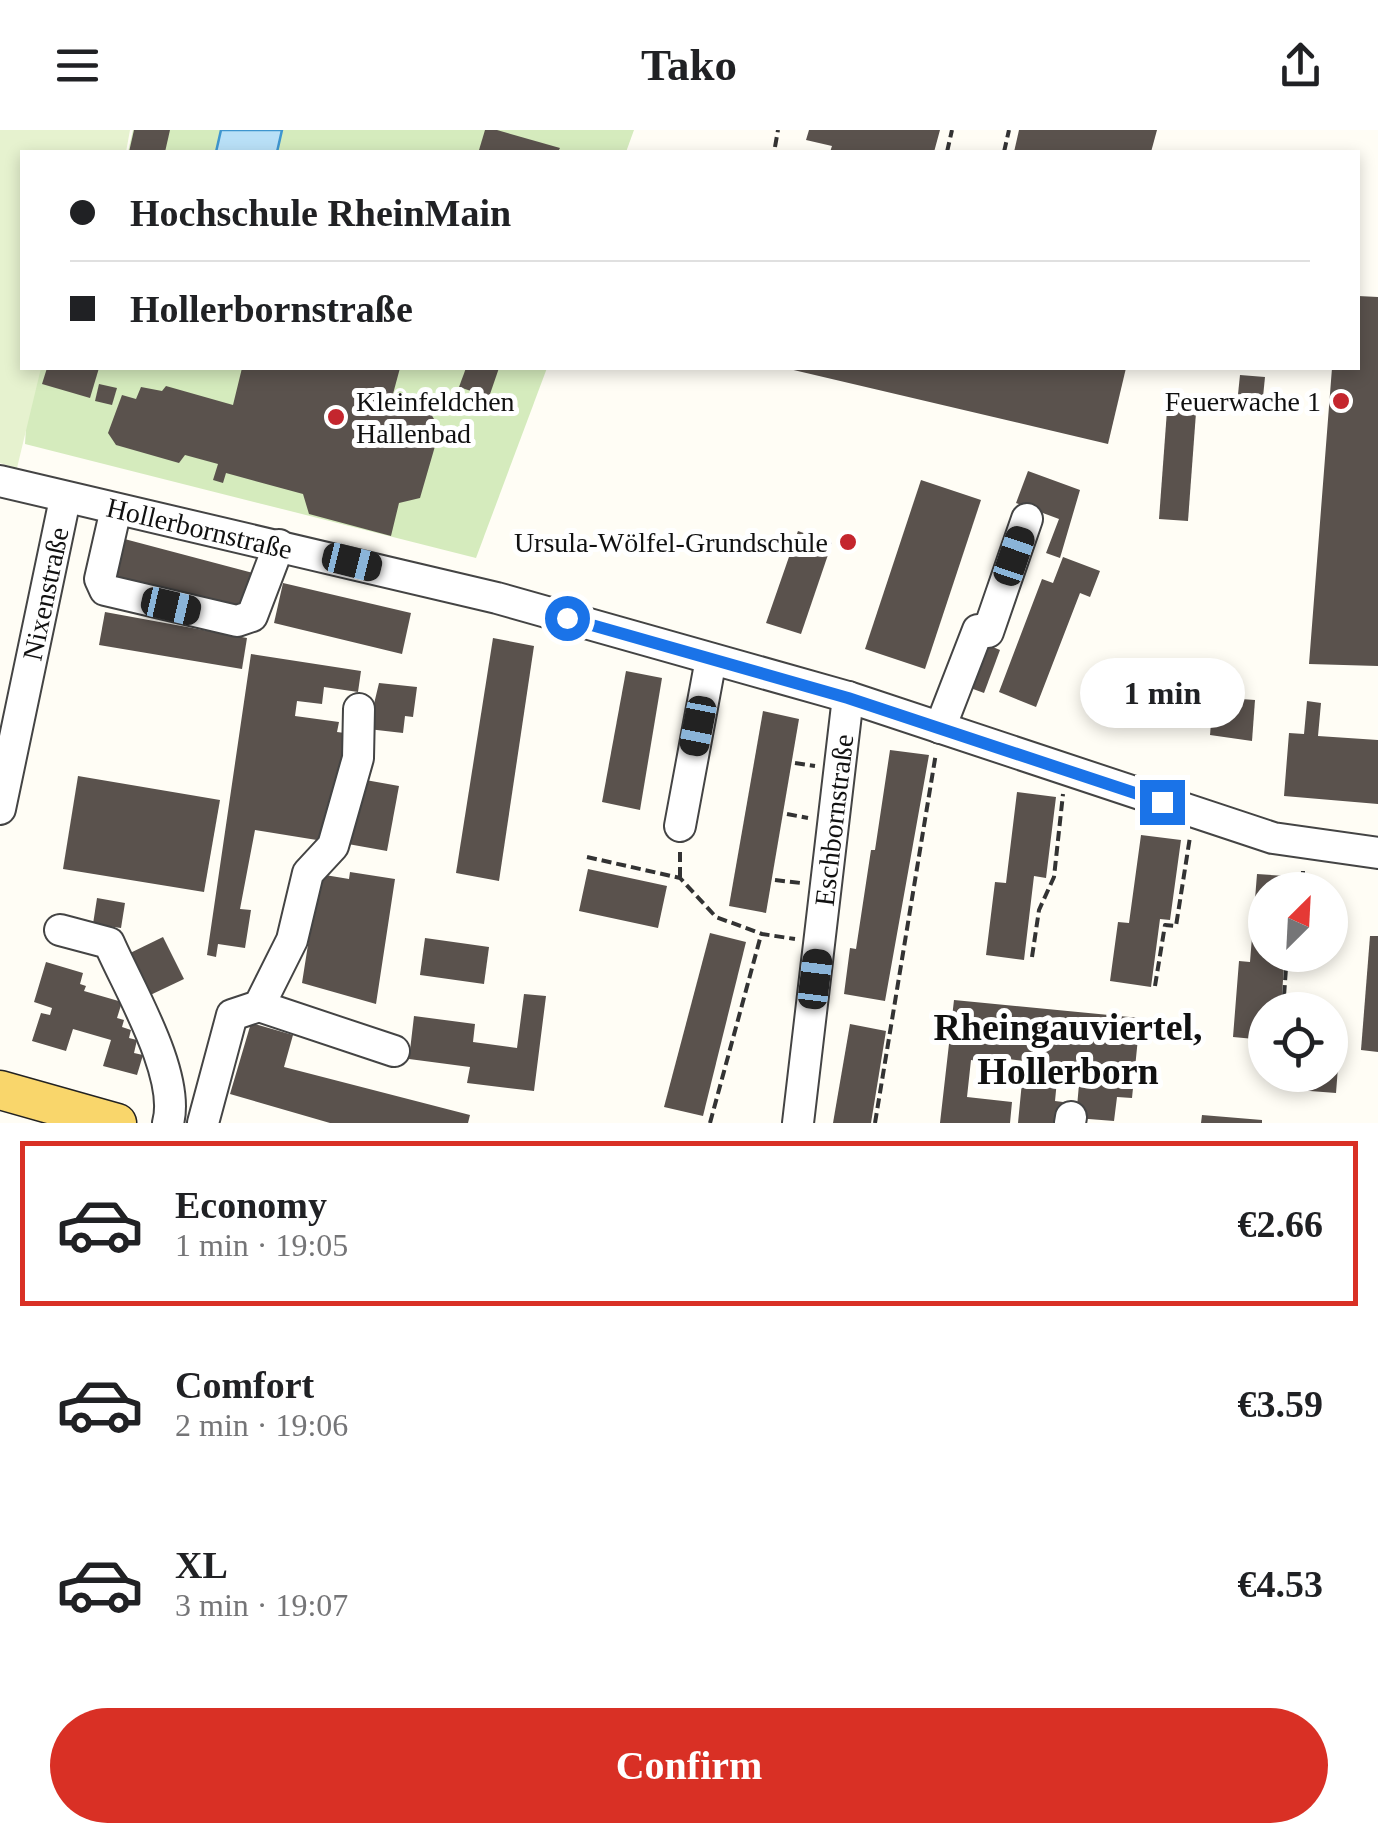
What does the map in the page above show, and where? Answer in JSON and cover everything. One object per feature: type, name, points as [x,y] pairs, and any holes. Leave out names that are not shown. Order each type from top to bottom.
[{"type":"main road","points":[[0,1090],[118,1123]]},
{"type":"street","name":"Hollerbornstraße","points":[[0,481],[498,598],[848,698],[1306,846],[1378,853]]},
{"type":"street","name":"Nixenstraße","points":[[0,808],[65,498]]},
{"type":"street","points":[[116,509],[100,579],[105,590],[238,621],[252,616],[279,545]]},
{"type":"street","points":[[940,728],[978,630],[988,632],[1026,518]]},
{"type":"street","points":[[680,826],[711,659]]},
{"type":"street","name":"Eschbornstraße","points":[[798,1123],[848,698]]},
{"type":"street","points":[[259,1006],[292,940],[308,873],[333,846],[358,758],[360,710]]},
{"type":"street","points":[[60,930],[109,943],[161,1060],[173,1105],[168,1123]]},
{"type":"street","points":[[204,1123],[232,1016],[259,1006],[394,1052]]},
{"type":"path","points":[[775,147],[778,130]]},
{"type":"path","points":[[875,1123],[940,728]]},
{"type":"path","points":[[1032,958],[1039,910],[1054,877],[1065,770]]},
{"type":"path","points":[[1156,986],[1165,924],[1176,926],[1194,812]]},
{"type":"path","points":[[587,857],[680,878],[716,917],[762,934],[819,943]]},
{"type":"path","points":[[710,1123],[762,934]]},
{"type":"green space","points":[[0,130],[130,130],[126,150],[20,150],[20,370],[41,370],[17,468],[0,463]]},
{"type":"green space","points":[[133,130],[634,130],[627,150],[128,150]]},
{"type":"green space","points":[[39,370],[546,370],[476,558],[25,444],[27,410]]},
{"type":"water","points":[[221,130],[282,130],[277,150],[216,150]]},
{"type":"building","points":[[134,130],[170,130],[165,150],[129,150]]},
{"type":"building","points":[[485,130],[560,148],[559,150],[479,150]]},
{"type":"building","points":[[809,130],[940,130],[935,150],[831,150],[832,146],[806,140]]},
{"type":"building","points":[[1019,130],[1157,130],[1152,150],[1014,150]]},
{"type":"building","name":"Feuerwache 1","points":[[1360,296],[1378,297],[1378,666],[1309,664],[1332,370],[1360,370]]},
{"type":"building","points":[[46,370],[98,370],[90,398],[42,384]]},
{"type":"building","points":[[242,370],[399,370],[390,405],[431,414],[440,429],[420,498],[399,503],[391,536],[309,514],[303,494],[226,473],[223,483],[213,480],[218,464],[185,455],[179,463],[116,445],[108,433],[122,395],[136,399],[141,387],[162,391],[166,386],[233,405]]},
{"type":"building","points":[[465,370],[498,370],[489,397],[459,387]]},
{"type":"building","points":[[794,370],[1126,370],[1108,444]]},
{"type":"building","points":[[1240,375],[1265,377],[1262,407],[1237,404]]},
{"type":"building","points":[[99,384],[117,388],[112,405],[95,401]]},
{"type":"building","points":[[1168,397],[1197,399],[1188,521],[1159,519]]},
{"type":"building","points":[[1028,471],[1080,490],[1060,558],[1046,553],[1059,519],[1016,503]]},
{"type":"building","points":[[921,480],[981,500],[925,669],[865,649]]},
{"type":"building","points":[[798,531],[832,543],[801,634],[766,623]]},
{"type":"building","points":[[117,537],[253,573],[242,611],[107,575]]},
{"type":"building","points":[[1063,557],[1100,571],[1090,597],[1080,593],[1036,707],[999,692],[1042,579],[1053,583]]},
{"type":"building","points":[[283,583],[411,613],[402,654],[274,623]]},
{"type":"building","points":[[105,612],[247,638],[242,669],[99,645]]},
{"type":"building","points":[[493,638],[534,646],[499,881],[456,873]]},
{"type":"building","points":[[981,642],[1000,650],[984,693],[965,686]]},
{"type":"building","points":[[251,654],[361,671],[358,692],[324,687],[322,704],[297,701],[295,716],[339,722],[337,732],[353,734],[336,807],[328,806],[323,841],[255,830],[240,909],[251,910],[245,948],[218,944],[216,957],[207,955]]},
{"type":"building","points":[[1112,660],[1160,664],[1158,704],[1109,697]]},
{"type":"building","points":[[626,671],[662,678],[640,810],[602,802]]},
{"type":"building","points":[[1167,678],[1208,682],[1205,723],[1163,717]]},
{"type":"building","points":[[379,683],[417,687],[413,717],[405,716],[403,733],[368,729]]},
{"type":"building","points":[[1213,697],[1255,700],[1252,741],[1210,735]]},
{"type":"building","points":[[1307,701],[1321,703],[1318,736],[1378,740],[1378,804],[1284,796],[1289,733],[1304,734]]},
{"type":"building","points":[[763,711],[799,719],[766,913],[729,906]]},
{"type":"building","points":[[890,750],[929,755],[885,1001],[844,994],[850,948],[856,949],[871,850],[875,850]]},
{"type":"building","points":[[78,776],[220,800],[204,892],[63,869]]},
{"type":"building","points":[[360,779],[399,786],[387,851],[348,844]]},
{"type":"building","points":[[1017,792],[1056,797],[1046,878],[1034,876],[1024,960],[986,955],[995,882],[1006,883]]},
{"type":"building","points":[[1141,835],[1181,840],[1170,920],[1160,919],[1151,987],[1110,981],[1118,922],[1129,923]]},
{"type":"building","points":[[588,869],[667,886],[658,928],[579,911]]},
{"type":"building","points":[[350,872],[395,879],[376,1004],[302,983],[319,874],[349,879]]},
{"type":"building","points":[[97,898],[125,903],[121,928],[93,924]]},
{"type":"building","points":[[710,933],[746,942],[703,1116],[664,1107]]},
{"type":"building","points":[[1370,936],[1378,936],[1378,1052],[1361,1050]]},
{"type":"building","points":[[163,937],[184,979],[144,998],[124,956]]},
{"type":"building","points":[[425,938],[489,947],[484,984],[420,975]]},
{"type":"building","points":[[1239,961],[1248,962],[1248,972],[1284,972],[1282,992],[1248,992],[1248,1038],[1233,1037]]},
{"type":"building","points":[[46,962],[83,973],[80,984],[86,986],[84,991],[122,1002],[117,1018],[124,1020],[122,1027],[131,1030],[129,1038],[137,1040],[134,1053],[143,1055],[137,1075],[103,1066],[111,1040],[73,1029],[66,1051],[32,1041],[41,1013],[50,1015],[52,1008],[34,1002]]},
{"type":"building","points":[[524,994],[546,996],[534,1091],[467,1083],[470,1067],[409,1059],[414,1016],[475,1024],[473,1042],[517,1048]]},
{"type":"building","points":[[954,1000],[1140,1018],[1132,1098],[1117,1097],[1114,1121],[1076,1118],[1080,1073],[1058,1070],[1055,1101],[1063,1102],[1061,1123],[1018,1123],[1024,1061],[992,1057],[992,1063],[971,1060],[967,1097],[1012,1102],[1010,1123],[940,1123]]},
{"type":"building","points":[[251,1023],[293,1035],[284,1067],[470,1115],[468,1123],[330,1123],[230,1094]]},
{"type":"building","points":[[850,1024],[886,1031],[871,1123],[833,1123]]},
{"type":"building","points":[[1202,1115],[1262,1120],[1262,1123],[1201,1123]]},
{"type":"place","name":"Feuerwache 1","points":[[1341,401]]},
{"type":"place","name":"Kleinfeldchen Hallenbad","points":[[336,417]]},
{"type":"place","name":"Ursula-Wölfel-Grundschule","points":[[848,542]]},
{"type":"district","name":"Rheingauviertel, Hollerborn","points":[[1068,1049]]},
{"type":"route","points":[[567,618],[848,698],[1162,802]]}]
